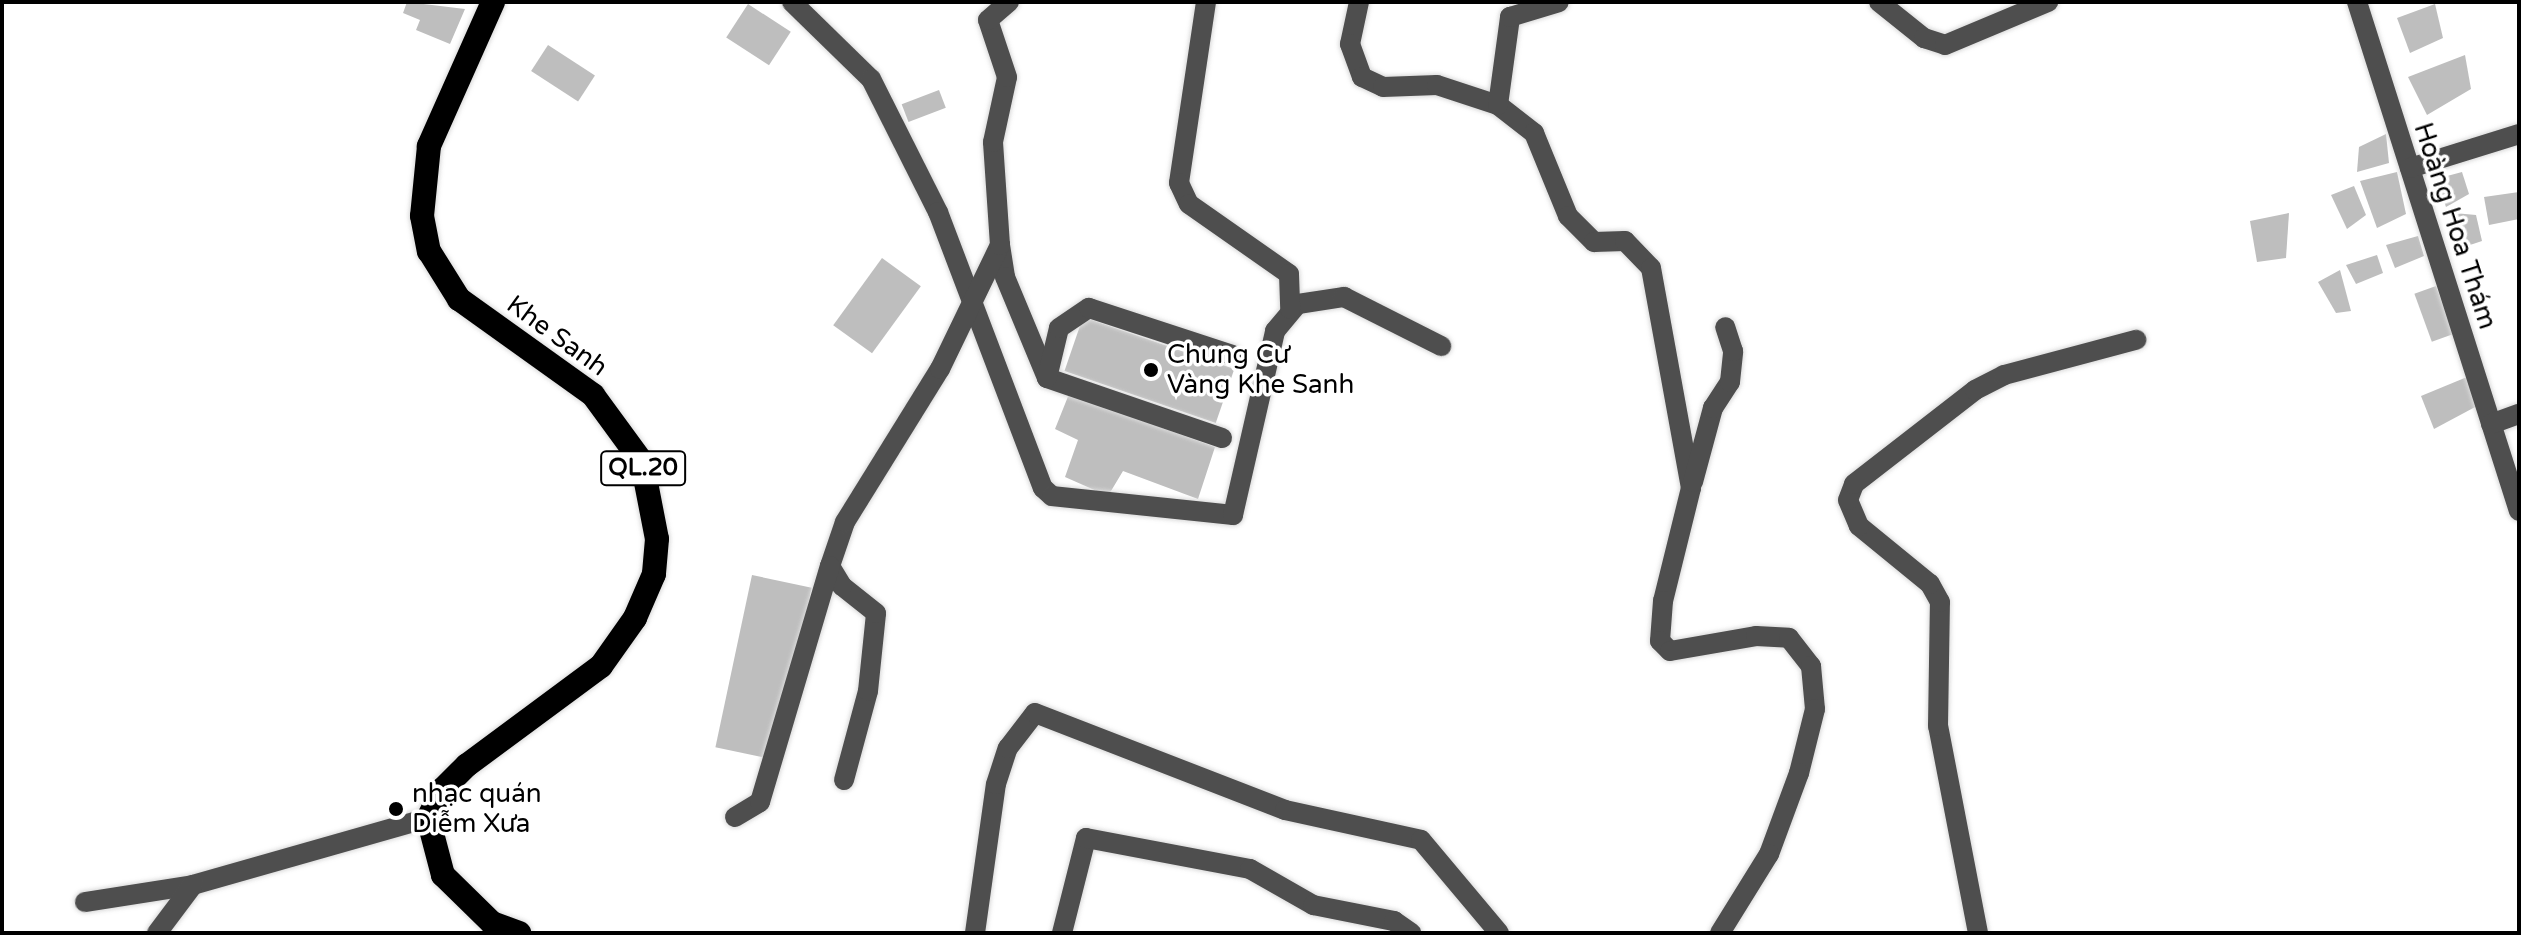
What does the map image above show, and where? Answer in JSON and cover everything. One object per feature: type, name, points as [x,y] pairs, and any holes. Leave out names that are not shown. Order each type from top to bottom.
[{"type":"highway","name":"Khe Sanh","points":[[428,818],[443,789],[467,765],[601,666],[635,618],[654,574],[657,539],[642,462],[593,395],[459,299],[429,251],[422,216],[429,146],[493,2]]},
{"type":"highway","points":[[428,818],[443,875],[492,923],[519,933]]},
{"type":"street","points":[[792,2],[871,79],[973,297],[1043,488],[1052,496],[1223,517],[1233,515],[1237,504],[1271,343],[1290,309],[1289,274],[1189,204],[1179,183],[1206,2]]},
{"type":"street","points":[[1009,2],[988,20],[1007,77],[993,142],[1000,245],[1005,277],[1047,378],[1222,438]]},
{"type":"street","points":[[1359,2],[1350,44],[1362,77],[1383,87],[1437,85],[1498,105],[1534,133],[1568,216],[1594,242],[1625,241],[1651,268],[1691,488]]},
{"type":"street","points":[[1498,105],[1510,17],[1559,2]]},
{"type":"street","points":[[1879,2],[1924,38],[1945,45],[2048,2]]},
{"type":"street","name":"Hoàng Hoa Thám","points":[[2357,2],[2491,424],[2515,485],[2519,511]]},
{"type":"street","points":[[2410,168],[2519,134]]},
{"type":"street","points":[[735,817],[760,802],[845,522],[940,369],[1000,245]]},
{"type":"street","points":[[1290,309],[1326,295],[1344,297],[1441,346]]},
{"type":"street","points":[[1047,378],[1059,328],[1089,308],[1233,355]]},
{"type":"street","points":[[1720,933],[1769,854],[1815,709],[1811,666],[1789,638],[1756,636],[1670,651],[1660,641],[1663,601],[1691,488],[1713,408],[1730,382],[1733,351],[1725,327]]},
{"type":"street","points":[[1978,933],[1938,726],[1940,602],[1930,584],[1859,526],[1848,500],[1854,484],[1975,390],[2004,375],[2136,340]]},
{"type":"street","points":[[2491,424],[2519,414]]},
{"type":"street","points":[[830,566],[842,586],[876,613],[868,691],[844,780]]},
{"type":"street","points":[[975,933],[996,784],[1008,748],[1035,713],[1285,810],[1421,840],[1499,933]]},
{"type":"street","points":[[85,902],[193,885],[428,818]]},
{"type":"street","points":[[1062,933],[1086,838],[1250,869],[1313,905],[1394,921],[1411,933]]},
{"type":"street","points":[[157,933],[193,885]]},
{"type":"building","points":[[407,2],[465,9],[450,44],[416,30],[420,20],[403,13]]},
{"type":"building","points":[[748,4],[791,32],[769,65],[726,38]]},
{"type":"building","points":[[2435,4],[2443,38],[2410,53],[2397,18]]},
{"type":"building","points":[[548,45],[595,75],[578,101],[531,71]]},
{"type":"building","points":[[2465,55],[2471,89],[2427,115],[2408,77]]},
{"type":"building","points":[[939,90],[946,108],[908,122],[902,104]]},
{"type":"building","points":[[2386,134],[2389,163],[2357,172],[2359,147]]},
{"type":"building","points":[[2397,172],[2406,214],[2377,228],[2360,181]]},
{"type":"building","points":[[2462,172],[2469,194],[2446,207],[2436,179]]},
{"type":"building","points":[[2354,186],[2366,215],[2347,229],[2331,195]]},
{"type":"building","points":[[2519,192],[2519,219],[2489,225],[2484,197]]},
{"type":"building","points":[[2289,213],[2286,258],[2257,262],[2250,221]]},
{"type":"building","points":[[2454,213],[2476,215],[2482,241],[2467,246]]},
{"type":"building","points":[[2418,236],[2424,256],[2395,268],[2386,245]]},
{"type":"building","points":[[2377,255],[2383,273],[2356,284],[2346,265]]},
{"type":"building","points":[[882,258],[921,286],[872,353],[833,325]]},
{"type":"building","points":[[2340,270],[2351,311],[2336,313],[2318,282]]},
{"type":"building","points":[[2436,286],[2453,334],[2432,342],[2414,294]]},
{"type":"building","name":"Chung Cư Vàng Khe Sanh","points":[[1083,317],[1234,369],[1216,423],[1064,371]]},
{"type":"building","points":[[2467,377],[2477,406],[2434,429],[2421,396]]},
{"type":"building","points":[[1069,394],[1215,447],[1198,499],[1123,471],[1108,496],[1065,477],[1078,440],[1055,429]]},
{"type":"building","points":[[752,575],[812,588],[775,760],[715,747]]},
{"type":"place","name":"Chung Cư Vàng Khe Sanh","points":[[1151,370]]},
{"type":"place","name":"nhạc quán Diễm Xưa","points":[[396,809]]}]
